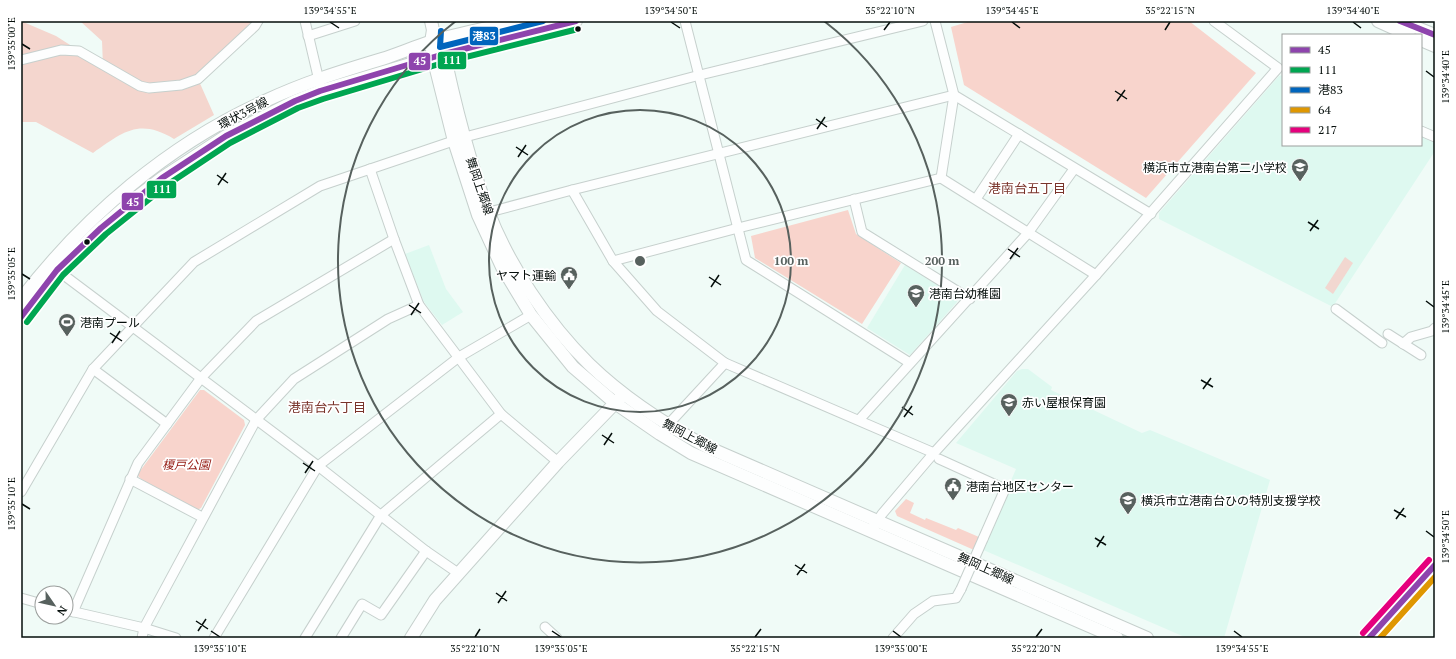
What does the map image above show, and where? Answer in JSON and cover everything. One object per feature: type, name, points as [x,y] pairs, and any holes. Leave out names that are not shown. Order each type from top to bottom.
[{"type":"street","points":[[21,60],[61,50],[79,51],[140,86],[149,88],[181,85],[198,79],[240,41],[258,21]]},
{"type":"street","points":[[305,21],[320,78],[320,91]]},
{"type":"street","points":[[308,36],[355,21]]},
{"type":"street","name":"環状3号線","points":[[21,317],[53,267],[80,230],[113,200],[191,142],[264,101],[434,33],[518,21]]},
{"type":"street","name":"環状3号線","points":[[21,299],[53,267],[132,201],[197,154],[263,117],[320,91],[439,56],[576,21]]},
{"type":"street","points":[[685,21],[746,260],[910,363]]},
{"type":"street","points":[[21,492],[93,369],[194,262],[320,186],[459,139],[700,75],[923,21]]},
{"type":"street","points":[[935,21],[954,95],[941,178]]},
{"type":"street","points":[[875,525],[1281,69],[1214,21]]},
{"type":"street","points":[[1378,21],[1407,34]]},
{"type":"street","points":[[1400,21],[1435,35]]},
{"type":"street","name":"舞岡上郷線","points":[[434,33],[459,139],[502,267],[531,314],[573,367],[615,403],[664,430],[707,447],[1117,638]]},
{"type":"street","points":[[1422,40],[1435,46]]},
{"type":"street","points":[[483,214],[572,190],[954,95],[1074,169],[1151,214]]},
{"type":"street","points":[[1422,131],[1435,137]]},
{"type":"street","points":[[976,199],[1019,134]]},
{"type":"street","points":[[859,420],[970,299],[1028,233],[1074,169]]},
{"type":"street","points":[[370,170],[419,305],[501,414],[558,462]]},
{"type":"street","points":[[613,261],[738,228],[941,178],[1096,275]]},
{"type":"street","points":[[572,190],[613,261],[657,311],[725,363],[859,420],[1005,489],[956,598],[933,601],[914,614],[893,638]]},
{"type":"street","points":[[854,199],[862,232],[970,299]]},
{"type":"street","name":"舞岡上郷線","points":[[483,214],[512,259],[540,307],[588,364],[664,430]]},
{"type":"street","points":[[74,602],[138,463],[201,378],[256,321],[394,239]]},
{"type":"street","points":[[53,267],[318,466],[426,551],[458,573]]},
{"type":"street","points":[[142,638],[144,628],[202,517],[256,420],[294,379],[388,319],[419,305]]},
{"type":"street","points":[[1336,309],[1382,343]]},
{"type":"street","points":[[214,638],[318,466],[459,357],[531,314]]},
{"type":"street","points":[[1403,344],[1411,337],[1432,331],[1435,328]]},
{"type":"street","points":[[1388,334],[1421,355]]},
{"type":"street","points":[[664,430],[725,363]]},
{"type":"street","points":[[93,369],[167,424]]},
{"type":"street","points":[[411,638],[435,600],[458,573],[558,462],[624,394]]},
{"type":"street","points":[[305,638],[381,515],[501,414]]},
{"type":"street","points":[[130,479],[202,517]]},
{"type":"street","name":"舞岡上郷線","points":[[875,525],[1147,638]]},
{"type":"street","points":[[341,638],[362,604],[381,615],[426,551]]},
{"type":"street","points":[[1369,638],[1435,565]]},
{"type":"street","points":[[21,598],[34,602]]},
{"type":"street","points":[[74,612],[144,628],[176,638]]},
{"type":"street","points":[[545,627],[557,638]]},
{"type":"shaded area","points":[[21,21],[56,36],[103,66],[102,41],[80,21],[256,21],[198,79],[214,115],[174,139],[151,129],[132,130],[113,139],[93,153],[36,122],[21,122]]},
{"type":"shaded area","name":"横浜市立港南台第二小学校","points":[[1282,75],[1282,146],[1422,146],[1422,137],[1435,143],[1435,151],[1334,305],[1331,306],[1159,219],[1159,213],[1279,76]]},
{"type":"shaded area","points":[[429,245],[446,289],[463,312],[442,325],[424,302],[405,254]]},
{"type":"shaded area","points":[[1345,257],[1353,263],[1333,294],[1325,288]]},
{"type":"shaded area","name":"港南台幼稚園","points":[[905,265],[958,298],[957,302],[910,355],[867,328]]},
{"type":"shaded area","name":"横浜市立港南台ひの特別支援学校","points":[[1028,369],[1052,387],[1051,390],[1142,433],[1150,430],[1270,480],[1224,638],[1187,638],[981,549],[1016,469],[956,443],[1017,371]]},
{"type":"green space","points":[[971,21],[1189,21],[1256,73],[1146,198],[964,85],[951,27]]},
{"type":"green space","points":[[848,210],[856,234],[901,263],[862,324],[755,258],[751,236]]},
{"type":"green space","name":"榎戸公園","points":[[200,390],[204,390],[244,420],[245,425],[201,508],[197,510],[141,479],[137,475]]},
{"type":"green space","points":[[906,499],[914,503],[910,513],[925,520],[926,518],[956,530],[958,528],[979,537],[974,550],[897,516],[895,511]]},
{"type":"transit line","name":"港83","points":[[441,31],[440,47],[543,21]]},
{"type":"transit line","name":"45","points":[[21,317],[57,270],[101,228],[162,178],[226,136],[295,101],[320,91],[444,54],[576,21]]},
{"type":"transit line","name":"45","points":[[1400,21],[1435,35]]},
{"type":"transit line","name":"111","points":[[27,322],[63,275],[106,234],[167,185],[230,143],[298,108],[323,99],[446,62],[578,29]]},
{"type":"transit line","name":"217","points":[[1363,633],[1429,560]]},
{"type":"transit line","name":"45","points":[[1369,638],[1435,565]]},
{"type":"transit line","name":"64","points":[[1380,638],[1435,577]]},
{"type":"place","name":"横浜市立港南台第二小学校","points":[[1300,182]]},
{"type":"place","name":"ヤマト運輸","points":[[569,290]]},
{"type":"place","name":"港南台幼稚園","points":[[916,308]]},
{"type":"place","name":"港南プール","points":[[67,337]]},
{"type":"place","name":"赤い屋根保育園","points":[[1009,417]]},
{"type":"place","name":"港南台地区センター","points":[[953,501]]},
{"type":"place","name":"横浜市立港南台ひの特別支援学校","points":[[1128,515]]},
{"type":"district","name":"港南台五丁目","points":[[1027,188]]},
{"type":"district","name":"港南台六丁目","points":[[327,407]]}]
